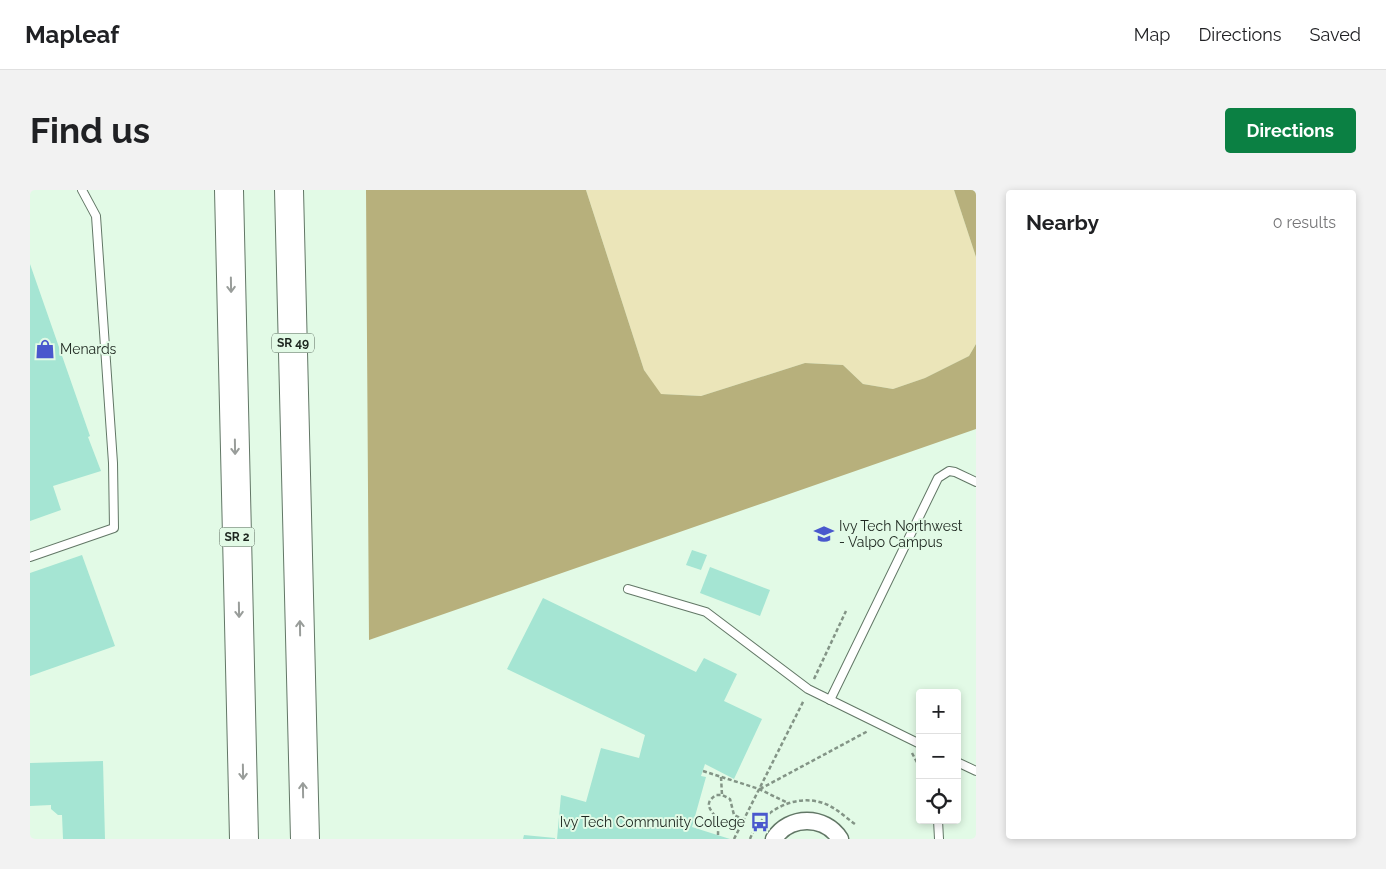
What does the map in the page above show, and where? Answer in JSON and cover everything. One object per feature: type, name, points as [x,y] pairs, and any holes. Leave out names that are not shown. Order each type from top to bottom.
[{"type":"highway","name":"SR 2","points":[[223,190],[230,236],[244,839]]},
{"type":"highway","points":[[229,190],[230,236]]},
{"type":"highway","name":"SR 49","points":[[289,190],[296,495]]},
{"type":"highway","points":[[305,839],[296,495],[308,379],[306,190]]},
{"type":"street","points":[[774,839],[787,826],[799,821],[813,821],[826,825],[840,839]]},
{"type":"lane","points":[[30,557],[114,528],[113,463],[96,216],[82,190]]},
{"type":"lane","points":[[830,700],[938,478],[949,470],[976,482]]},
{"type":"lane","points":[[628,589],[706,612],[808,689],[916,742]]},
{"type":"lane","points":[[961,764],[976,771]]},
{"type":"lane","points":[[938,824],[939,839]]},
{"type":"path","points":[[813,680],[846,611]]},
{"type":"path","points":[[734,839],[803,700],[811,704]]},
{"type":"path","points":[[860,727],[875,734]]},
{"type":"path","points":[[759,789],[868,730]]},
{"type":"path","points":[[911,752],[916,761]]},
{"type":"path","points":[[703,771],[759,789],[789,803]]},
{"type":"path","points":[[721,777],[722,795]]},
{"type":"path","points":[[718,835],[717,819],[709,807],[712,798],[716,795],[722,795],[731,802],[734,815],[744,820]]},
{"type":"shaded area","points":[[366,190],[586,190],[644,370],[661,394],[701,396],[805,363],[843,365],[863,384],[893,389],[925,378],[969,356],[976,344],[976,429],[369,640]]},
{"type":"shaded area","points":[[586,190],[954,190],[976,257],[976,344],[969,356],[925,378],[893,389],[863,384],[843,365],[805,363],[701,396],[660,394],[644,370]]},
{"type":"shaded area","points":[[954,190],[976,190],[976,257]]},
{"type":"building","name":"Menards","points":[[30,264],[101,471],[53,486],[61,510],[30,521]]},
{"type":"building","points":[[692,550],[707,555],[701,570],[686,565]]},
{"type":"building","points":[[82,555],[115,646],[30,676],[30,573]]},
{"type":"building","points":[[710,567],[770,590],[760,616],[700,593]]},
{"type":"building","points":[[543,598],[696,672],[704,658],[737,674],[724,701],[762,719],[734,779],[705,764],[701,776],[706,777],[692,827],[730,839],[557,839],[561,795],[586,802],[601,748],[639,758],[645,735],[507,669]]},
{"type":"building","points":[[103,761],[105,839],[63,839],[62,815],[58,815],[51,809],[51,805],[30,806],[30,763]]},
{"type":"building","points":[[524,835],[555,838],[555,839],[523,839]]},
{"type":"place","name":"Menards","points":[[45,349]]},
{"type":"place","name":"Ivy Tech Northwest - Valpo Campus","points":[[824,534]]},
{"type":"place","name":"Ivy Tech Community College","points":[[760,822]]}]
